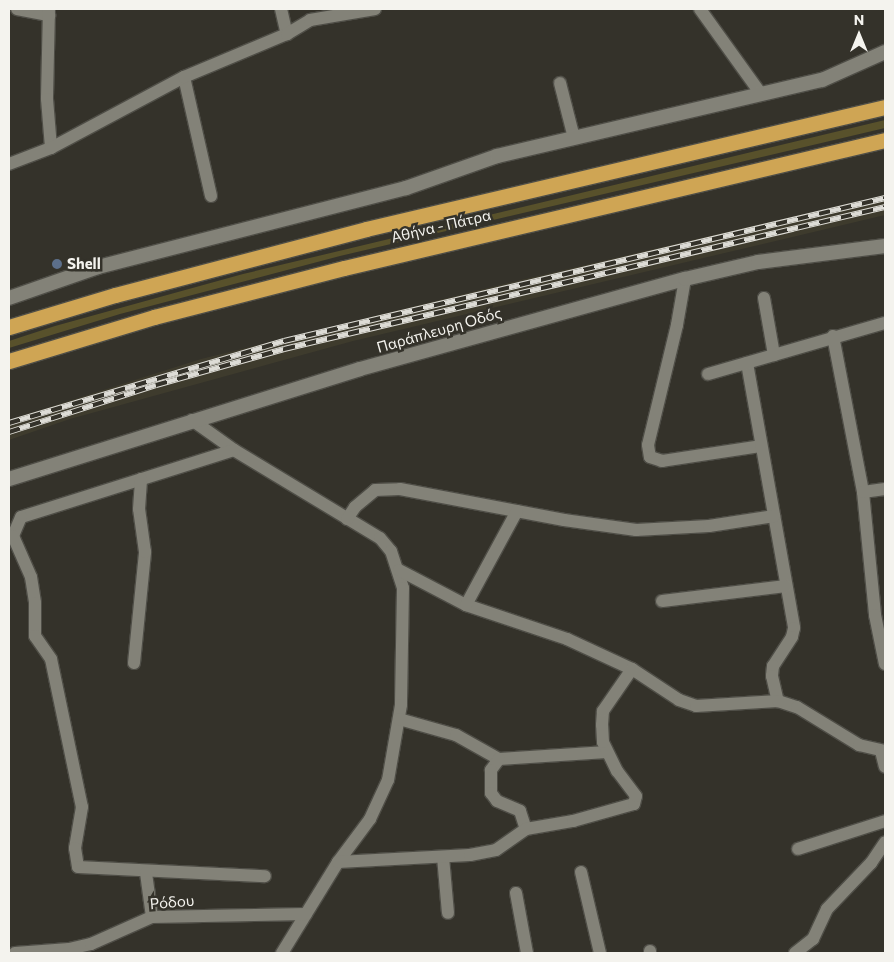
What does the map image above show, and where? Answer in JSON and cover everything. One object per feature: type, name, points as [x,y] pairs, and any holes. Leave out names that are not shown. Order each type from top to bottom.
[{"type":"highway","name":"Αθήνα - Πάτρα","points":[[9,327],[115,294],[336,236],[885,107]]},
{"type":"highway","name":"Αθήνα - Πάτρα","points":[[9,361],[138,322],[344,268],[885,140]]},
{"type":"street","points":[[17,9],[49,12],[47,98],[50,148]]},
{"type":"street","points":[[281,9],[287,34]]},
{"type":"street","points":[[9,164],[50,148],[184,77],[287,34],[316,17],[375,9]]},
{"type":"street","points":[[700,9],[761,94]]},
{"type":"street","points":[[9,298],[98,268],[386,194],[478,161],[822,80],[885,52]]},
{"type":"street","points":[[184,77],[211,196]]},
{"type":"street","points":[[560,82],[574,138]]},
{"type":"street","name":"Παράπλευρη Οδός","points":[[9,479],[192,420],[685,278],[758,262],[885,246]]},
{"type":"street","points":[[685,278],[677,326],[648,445],[650,457],[662,461],[761,446]]},
{"type":"street","points":[[764,298],[774,355]]},
{"type":"street","points":[[708,374],[833,336],[885,323]]},
{"type":"street","points":[[833,336],[864,492],[875,615],[885,664]]},
{"type":"street","points":[[747,363],[794,628],[789,642],[773,666],[772,676],[778,702]]},
{"type":"street","points":[[192,420],[234,450],[380,538],[399,570],[404,605],[399,720],[390,771],[380,800],[338,862],[282,953]]},
{"type":"street","points":[[234,450],[21,517],[13,536],[31,577],[36,603],[35,636],[51,659],[65,740],[82,807],[74,848],[75,863],[87,869],[146,873],[265,876]]},
{"type":"street","points":[[134,662],[145,552],[138,509],[141,479]]},
{"type":"street","points":[[348,519],[364,498],[375,490],[386,489],[462,498],[517,511],[612,527],[660,531],[774,516]]},
{"type":"street","points":[[864,492],[885,489]]},
{"type":"street","points":[[466,605],[517,511]]},
{"type":"street","points":[[399,570],[466,605],[567,639],[632,670],[679,700],[696,706],[778,702],[806,712],[858,745],[883,751],[885,767]]},
{"type":"street","points":[[662,601],[786,586]]},
{"type":"street","points":[[875,615],[885,629]]},
{"type":"street","points":[[338,862],[443,857],[496,850],[526,829],[573,821],[634,804],[636,796],[617,771],[603,742],[603,711],[632,670]]},
{"type":"street","points":[[399,720],[456,735],[499,759],[608,752]]},
{"type":"street","points":[[499,759],[491,770],[491,793],[497,801],[520,811],[526,829]]},
{"type":"street","points":[[798,850],[885,821]]},
{"type":"street","points":[[795,953],[813,939],[826,909],[871,863],[885,842]]},
{"type":"street","points":[[443,857],[448,913]]},
{"type":"street","points":[[581,872],[600,953]]},
{"type":"street","points":[[146,873],[152,916]]},
{"type":"street","points":[[516,893],[527,953]]},
{"type":"street","name":"Ρόδου","points":[[15,953],[69,949],[91,944],[152,916],[306,914]]},
{"type":"shaded area","points":[[885,120],[885,128],[340,256],[120,314],[9,348],[9,341],[55,326],[243,274]]},
{"type":"shaded area","points":[[885,195],[885,215],[353,341],[70,419],[9,440],[9,420],[201,359],[504,284]]},
{"type":"railway","points":[[9,423],[284,341],[885,198]]},
{"type":"railway","points":[[9,432],[156,385],[284,349],[885,207]]},
{"type":"place","name":"Shell","points":[[57,264]]}]
